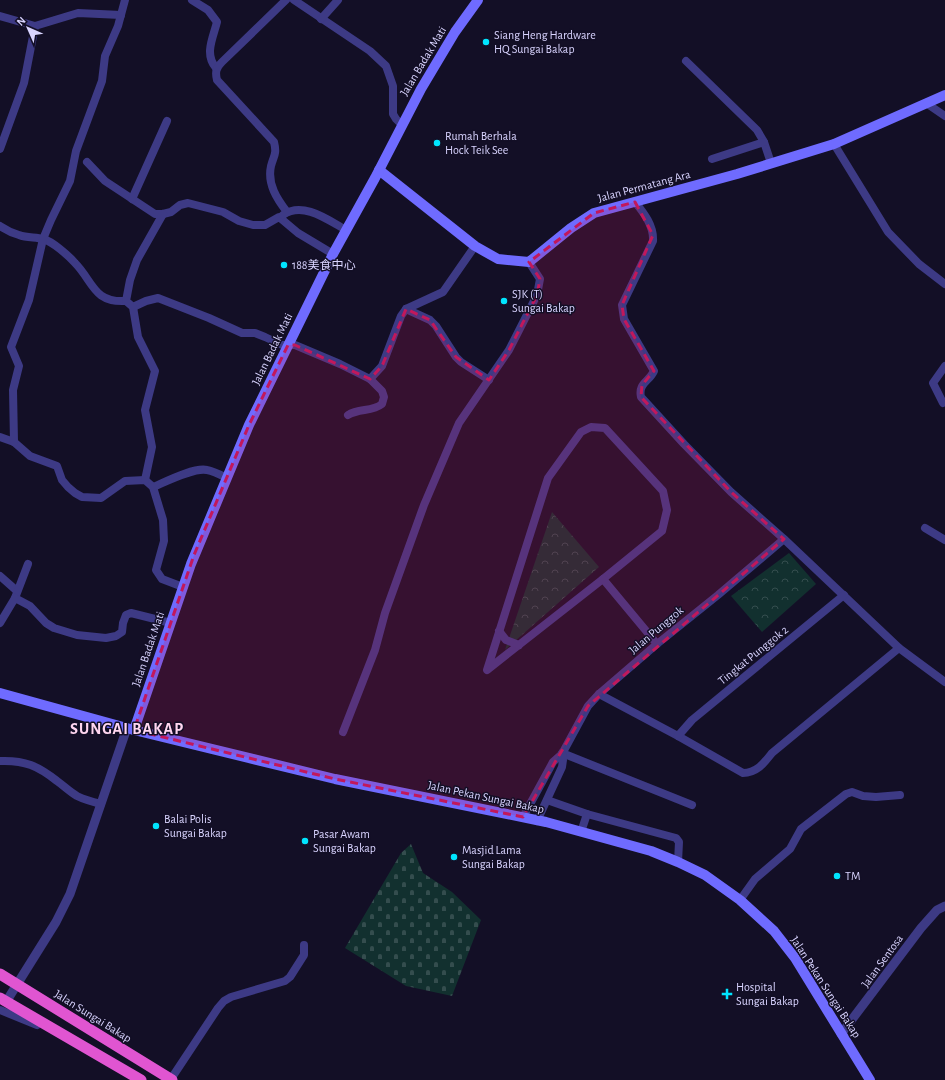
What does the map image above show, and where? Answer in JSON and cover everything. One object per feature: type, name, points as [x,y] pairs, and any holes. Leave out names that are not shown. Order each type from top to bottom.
[{"type":"highway","name":"Jalan Sungai Bakap","points":[[0,974],[171,1080]]},
{"type":"highway","points":[[2,1003],[60,1034],[130,1076],[141,1080]]},
{"type":"main road","name":"Jalan Badak Mati","points":[[131,729],[191,564],[249,425],[333,254],[379,170],[424,82],[478,0]]},
{"type":"main road","name":"Jalan Permatang Ara","points":[[529,262],[571,228],[594,213],[834,144],[945,95]]},
{"type":"main road","points":[[379,170],[475,246],[498,260],[529,262]]},
{"type":"main road","name":"Jalan Pekan Sungai Bakap","points":[[0,693],[131,729],[335,779],[523,817],[652,851],[678,862],[705,875],[740,900],[774,931],[795,958],[870,1080]]},
{"type":"street","points":[[14,442],[13,390],[19,366],[11,347],[29,300],[44,239],[51,220],[70,181],[76,151],[102,81],[105,56],[118,26],[125,0]]},
{"type":"street","points":[[192,0],[208,10],[217,22],[209,55],[212,64],[216,68],[217,80],[274,142],[276,151],[271,167],[271,180],[276,198],[287,212]]},
{"type":"street","points":[[216,68],[286,0]]},
{"type":"street","points":[[294,0],[370,51],[386,66],[393,86],[393,114],[402,125]]},
{"type":"street","points":[[321,19],[338,0]]},
{"type":"street","points":[[0,16],[35,26],[78,13],[121,15]]},
{"type":"street","points":[[0,149],[24,83],[35,26]]},
{"type":"street","points":[[686,61],[757,130],[764,142],[771,163]]},
{"type":"street","points":[[926,103],[945,116]]},
{"type":"street","points":[[132,199],[167,121]]},
{"type":"street","points":[[712,159],[764,142]]},
{"type":"street","points":[[834,144],[888,232],[919,264],[945,284]]},
{"type":"street","points":[[87,162],[105,182],[155,214],[171,212],[180,205],[188,203],[223,212],[239,221],[253,225],[265,226],[287,212],[304,210],[315,213],[346,230]]},
{"type":"street","points":[[635,202],[647,219],[653,235],[653,241],[622,305],[624,319],[654,371],[642,385],[640,391],[641,397],[684,444],[732,492],[899,648],[945,682]]},
{"type":"street","points":[[126,301],[130,280],[137,260],[164,214]]},
{"type":"street","points":[[279,218],[298,233],[333,254]]},
{"type":"street","points":[[0,226],[20,236],[44,239],[48,241],[76,263],[100,295],[118,301],[126,301],[133,307],[138,336],[155,371],[145,410],[152,447],[145,480]]},
{"type":"street","points":[[370,379],[382,366],[401,316],[406,309],[443,292],[475,246]]},
{"type":"street","points":[[343,732],[375,650],[386,613],[424,505],[459,423],[509,350],[537,295],[540,279],[529,262]]},
{"type":"street","points":[[133,307],[146,301],[158,298],[242,333],[255,333],[282,346],[295,345],[340,364],[370,379],[382,391],[384,397],[382,404],[376,409],[353,412],[348,415]]},
{"type":"street","points":[[406,309],[430,320],[436,326],[456,357],[461,362],[489,380]]},
{"type":"street","points":[[943,403],[933,383],[945,366]]},
{"type":"street","points":[[591,427],[605,428],[663,491],[667,510],[662,531],[487,670],[499,631],[548,478],[581,432],[591,427]]},
{"type":"street","points":[[0,437],[14,442],[30,456],[56,466],[62,480],[75,494],[82,497],[101,498],[125,481],[145,480],[153,487],[165,530],[164,541],[156,570],[162,579],[183,587]]},
{"type":"street","points":[[153,487],[172,478],[200,470],[207,470],[227,478]]},
{"type":"street","points":[[925,528],[945,540]]},
{"type":"street","name":"Jalan Punggok","points":[[523,817],[553,762],[562,754],[588,706],[599,694],[784,539]]},
{"type":"street","points":[[0,623],[16,594],[28,564]]},
{"type":"street","points":[[0,576],[46,623],[54,628],[77,635],[106,638],[116,636],[122,632],[126,615],[131,613],[170,623]]},
{"type":"street","points":[[603,579],[657,644]]},
{"type":"street","name":"Tingkat Punggok 2","points":[[678,736],[692,720],[844,595]]},
{"type":"street","points":[[499,631],[506,640],[519,645]]},
{"type":"street","points":[[599,694],[678,736],[743,774],[750,773],[760,767],[772,753],[899,648]]},
{"type":"street","name":"Jalan Badak Mati","points":[[2,1003],[17,984],[56,922],[70,894],[101,804],[131,729]]},
{"type":"street","points":[[562,754],[692,805]]},
{"type":"street","name":"Jalan Punggok","points":[[536,821],[562,767],[562,754]]},
{"type":"street","points":[[0,761],[15,760],[34,766],[51,776],[76,795],[86,800],[101,804]]},
{"type":"street","points":[[740,900],[755,879],[790,849],[801,829],[846,794],[852,792],[863,796],[876,797],[900,795]]},
{"type":"street","points":[[546,800],[587,814],[676,838],[680,842],[678,862]]},
{"type":"street","points":[[581,832],[587,814]]},
{"type":"street","name":"Jalan Sentosa","points":[[841,1034],[921,928],[936,910],[945,906]]},
{"type":"street","points":[[171,1080],[224,1001],[231,997],[285,981],[290,977],[304,955],[304,945]]},
{"type":"highlighted area","points":[[635,202],[653,235],[622,305],[624,319],[654,371],[642,385],[641,397],[731,492],[784,539],[588,706],[523,817],[335,779],[134,730],[194,555],[249,425],[288,345],[295,345],[370,379],[382,366],[406,309],[430,320],[456,357],[489,380],[509,350],[537,295],[540,279],[529,262],[594,213]]},
{"type":"green space","points":[[552,512],[599,567],[505,650]]},
{"type":"green space","points":[[789,553],[816,584],[762,632],[731,596]]},
{"type":"green space","points":[[411,844],[423,873],[452,892],[481,920],[452,996],[406,986],[345,948],[401,853]]},
{"type":"place","name":"Siang Heng Hardware HQ Sungai Bakap","points":[[486,42]]},
{"type":"place","name":"Rumah Berhala Hock Teik See","points":[[437,143]]},
{"type":"place","name":"188美食中心","points":[[284,265]]},
{"type":"place","name":"SJK (T) Sungai Bakap","points":[[504,301]]},
{"type":"place","name":"Balai Polis Sungai Bakap","points":[[156,826]]},
{"type":"place","name":"Pasar Awam Sungai Bakap","points":[[305,841]]},
{"type":"place","name":"Masjid Lama Sungai Bakap","points":[[454,857]]},
{"type":"place","name":"TM","points":[[837,876]]},
{"type":"place","name":"Hospital Sungai Bakap","points":[[727,994]]},
{"type":"district","name":"SUNGAI BAKAP","points":[[127,728]]}]
